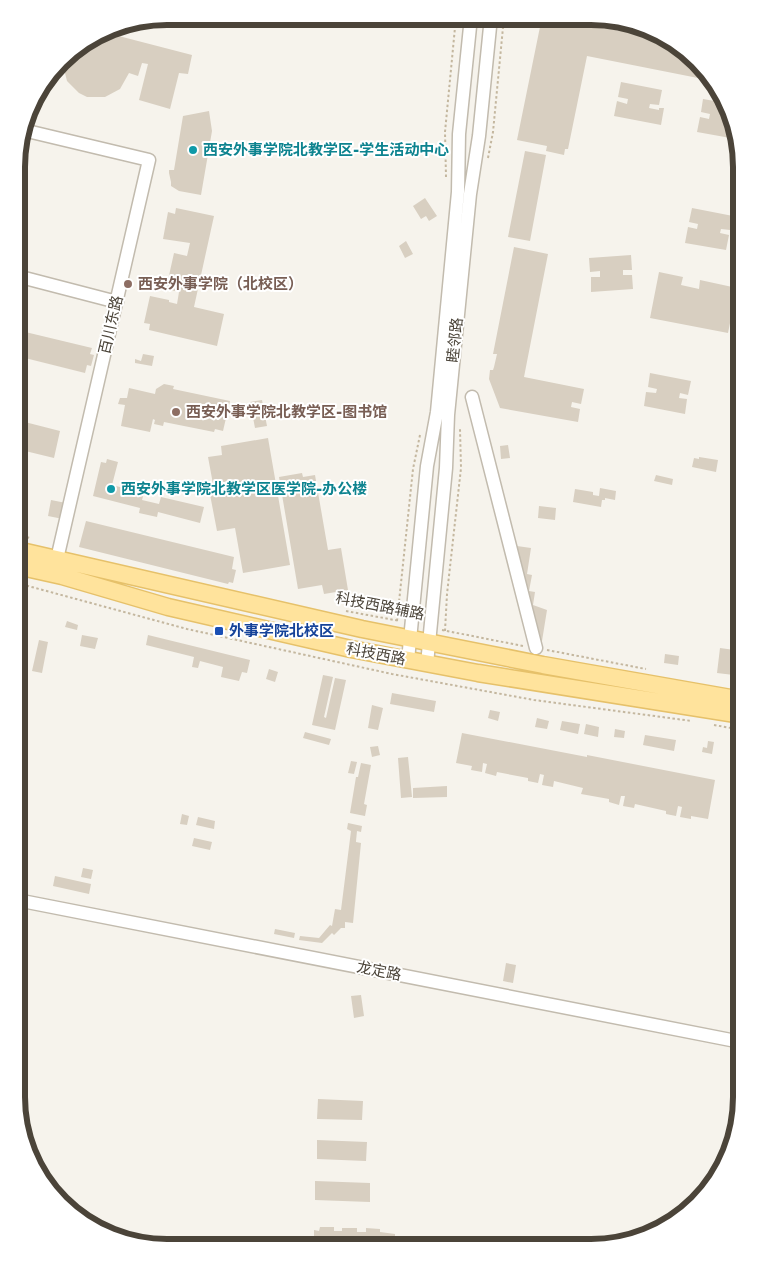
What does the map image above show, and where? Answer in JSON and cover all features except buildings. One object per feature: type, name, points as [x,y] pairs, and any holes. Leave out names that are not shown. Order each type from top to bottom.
[{"type":"main road","name":"科技西路","points":[[25,552],[437,636],[543,665],[733,698]]},
{"type":"main road","name":"科技西路","points":[[25,568],[62,576],[168,607],[351,649],[427,664],[733,714]]},
{"type":"street","name":"睦邻路","points":[[408,660],[404,630],[427,466],[437,412],[458,192],[459,134],[470,25]]},
{"type":"street","name":"睦邻路","points":[[427,664],[437,636],[449,405],[470,194],[479,136],[490,25]]},
{"type":"street","name":"百川东路","points":[[30,132],[149,160],[57,559]]},
{"type":"street","points":[[25,278],[117,302]]},
{"type":"street","points":[[472,397],[536,648]]},
{"type":"street","name":"龙定路","points":[[25,902],[733,1040]]},
{"type":"path","points":[[446,178],[445,132],[455,25]]},
{"type":"path","points":[[488,160],[493,132],[503,25]]},
{"type":"path","points":[[460,427],[461,468],[447,594],[437,636],[536,648],[650,669]]},
{"type":"path","points":[[404,630],[413,469],[422,429]]},
{"type":"path","points":[[25,537],[33,539]]},
{"type":"path","name":"科技西路辅路","points":[[346,611],[404,630]]},
{"type":"place","name":"西安外事学院北教学区-学生活动中心","points":[[193,150]]},
{"type":"place","name":"西安外事学院（北校区）","points":[[128,284]]},
{"type":"place","name":"西安外事学院北教学区-图书馆","points":[[176,412]]},
{"type":"place","name":"西安外事学院北教学区医学院-办公楼","points":[[111,489]]},
{"type":"place","name":"外事学院北校区","points":[[219,631]]}]
